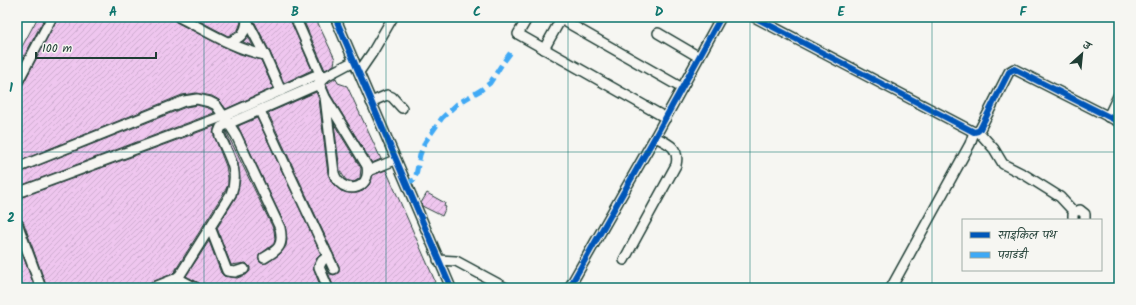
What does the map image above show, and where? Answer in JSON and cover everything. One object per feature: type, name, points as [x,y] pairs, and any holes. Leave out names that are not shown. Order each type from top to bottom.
[{"type":"street","points":[[17,83],[52,17]]},
{"type":"street","points":[[179,17],[229,42],[264,55]]},
{"type":"street","points":[[295,17],[322,78],[336,179],[341,184],[349,188],[356,188],[366,179],[368,171],[367,166],[325,98]]},
{"type":"street","points":[[335,17],[451,288]]},
{"type":"street","points":[[359,72],[393,17]]},
{"type":"street","points":[[528,17],[518,34],[666,118]]},
{"type":"street","points":[[569,288],[666,118],[721,17]]},
{"type":"street","points":[[754,17],[976,131],[994,149],[1002,164],[1060,196],[1074,216],[1080,210],[1085,214],[1085,219]]},
{"type":"street","points":[[229,42],[244,33],[246,29],[246,18]]},
{"type":"street","points":[[246,18],[281,91]]},
{"type":"street","points":[[544,49],[562,18],[682,88]]},
{"type":"street","points":[[658,33],[699,57]]},
{"type":"street","points":[[152,288],[177,278],[231,194],[235,172],[219,132],[221,127],[317,86],[322,78],[354,61]]},
{"type":"street","points":[[891,288],[1008,72],[1014,69],[1119,122]]},
{"type":"street","points":[[17,193],[224,116],[314,76],[322,78]]},
{"type":"street","points":[[1108,117],[1119,94]]},
{"type":"street","points":[[371,102],[387,95],[392,97],[402,108]]},
{"type":"street","points":[[17,168],[184,101],[197,99],[210,102],[216,105],[230,124],[280,228],[282,238],[279,247],[276,251],[264,258]]},
{"type":"street","points":[[260,111],[334,269]]},
{"type":"street","points":[[624,260],[676,165],[678,158],[668,143],[655,137]]},
{"type":"street","points":[[368,171],[395,160]]},
{"type":"street","points":[[17,223],[41,288]]},
{"type":"street","points":[[210,228],[227,271],[235,272],[244,269]]},
{"type":"street","points":[[328,256],[322,261],[319,267],[328,288]]},
{"type":"street","points":[[438,260],[456,261],[506,288]]},
{"type":"street","points":[[177,278],[195,288]]},
{"type":"building","points":[[38,17],[45,17],[17,70],[17,56]]},
{"type":"building","points":[[58,17],[173,17],[176,22],[218,44],[240,54],[261,60],[273,88],[226,109],[219,100],[212,96],[196,93],[182,95],[17,162],[17,89],[22,86]]},
{"type":"building","points":[[192,17],[239,17],[241,22],[238,30],[228,36]]},
{"type":"building","points":[[252,17],[289,17],[312,70],[284,83]]},
{"type":"building","points":[[302,17],[315,17],[335,59],[334,65],[325,70]]},
{"type":"building","points":[[248,36],[253,46],[243,42]]},
{"type":"building","points":[[336,78],[338,83],[347,86],[381,159],[372,163],[330,94],[326,84]]},
{"type":"building","points":[[316,92],[319,99],[328,174],[332,183],[341,191],[357,193],[363,191],[369,185],[373,175],[386,170],[435,281],[431,288],[334,288],[326,266],[330,274],[334,275],[339,272],[339,266],[268,113]]},
{"type":"building","points":[[197,105],[208,108],[214,113],[17,187],[17,174],[186,107]]},
{"type":"building","points":[[257,118],[321,254],[317,258],[313,267],[321,288],[202,288],[199,283],[186,276],[209,241],[221,273],[224,276],[237,278],[246,275],[250,271],[250,267],[246,263],[231,265],[217,228],[236,197],[240,179],[238,163],[226,131],[274,230],[274,244],[259,255],[259,261],[261,263],[267,263],[280,254],[286,246],[287,239],[285,225],[238,126]]},
{"type":"building","points":[[334,124],[361,168],[360,178],[354,182],[346,180],[340,171]]},
{"type":"building","points":[[215,126],[213,133],[226,166],[228,185],[172,274],[149,283],[146,288],[47,288],[23,221],[17,217],[17,199]]},
{"type":"building","points":[[427,193],[445,203],[444,206],[446,207],[442,216],[422,206],[421,203]]},
{"type":"building","points":[[17,240],[35,288],[17,288]]},
{"type":"marked path","points":[[407,186],[409,182],[414,180],[425,142],[442,118],[457,104],[490,83],[511,52]]},
{"type":"cycle path","points":[[335,17],[451,288]]},
{"type":"cycle path","points":[[569,288],[721,17]]},
{"type":"cycle path","points":[[754,17],[974,132],[980,129],[1009,72],[1014,69],[1119,122]]}]
